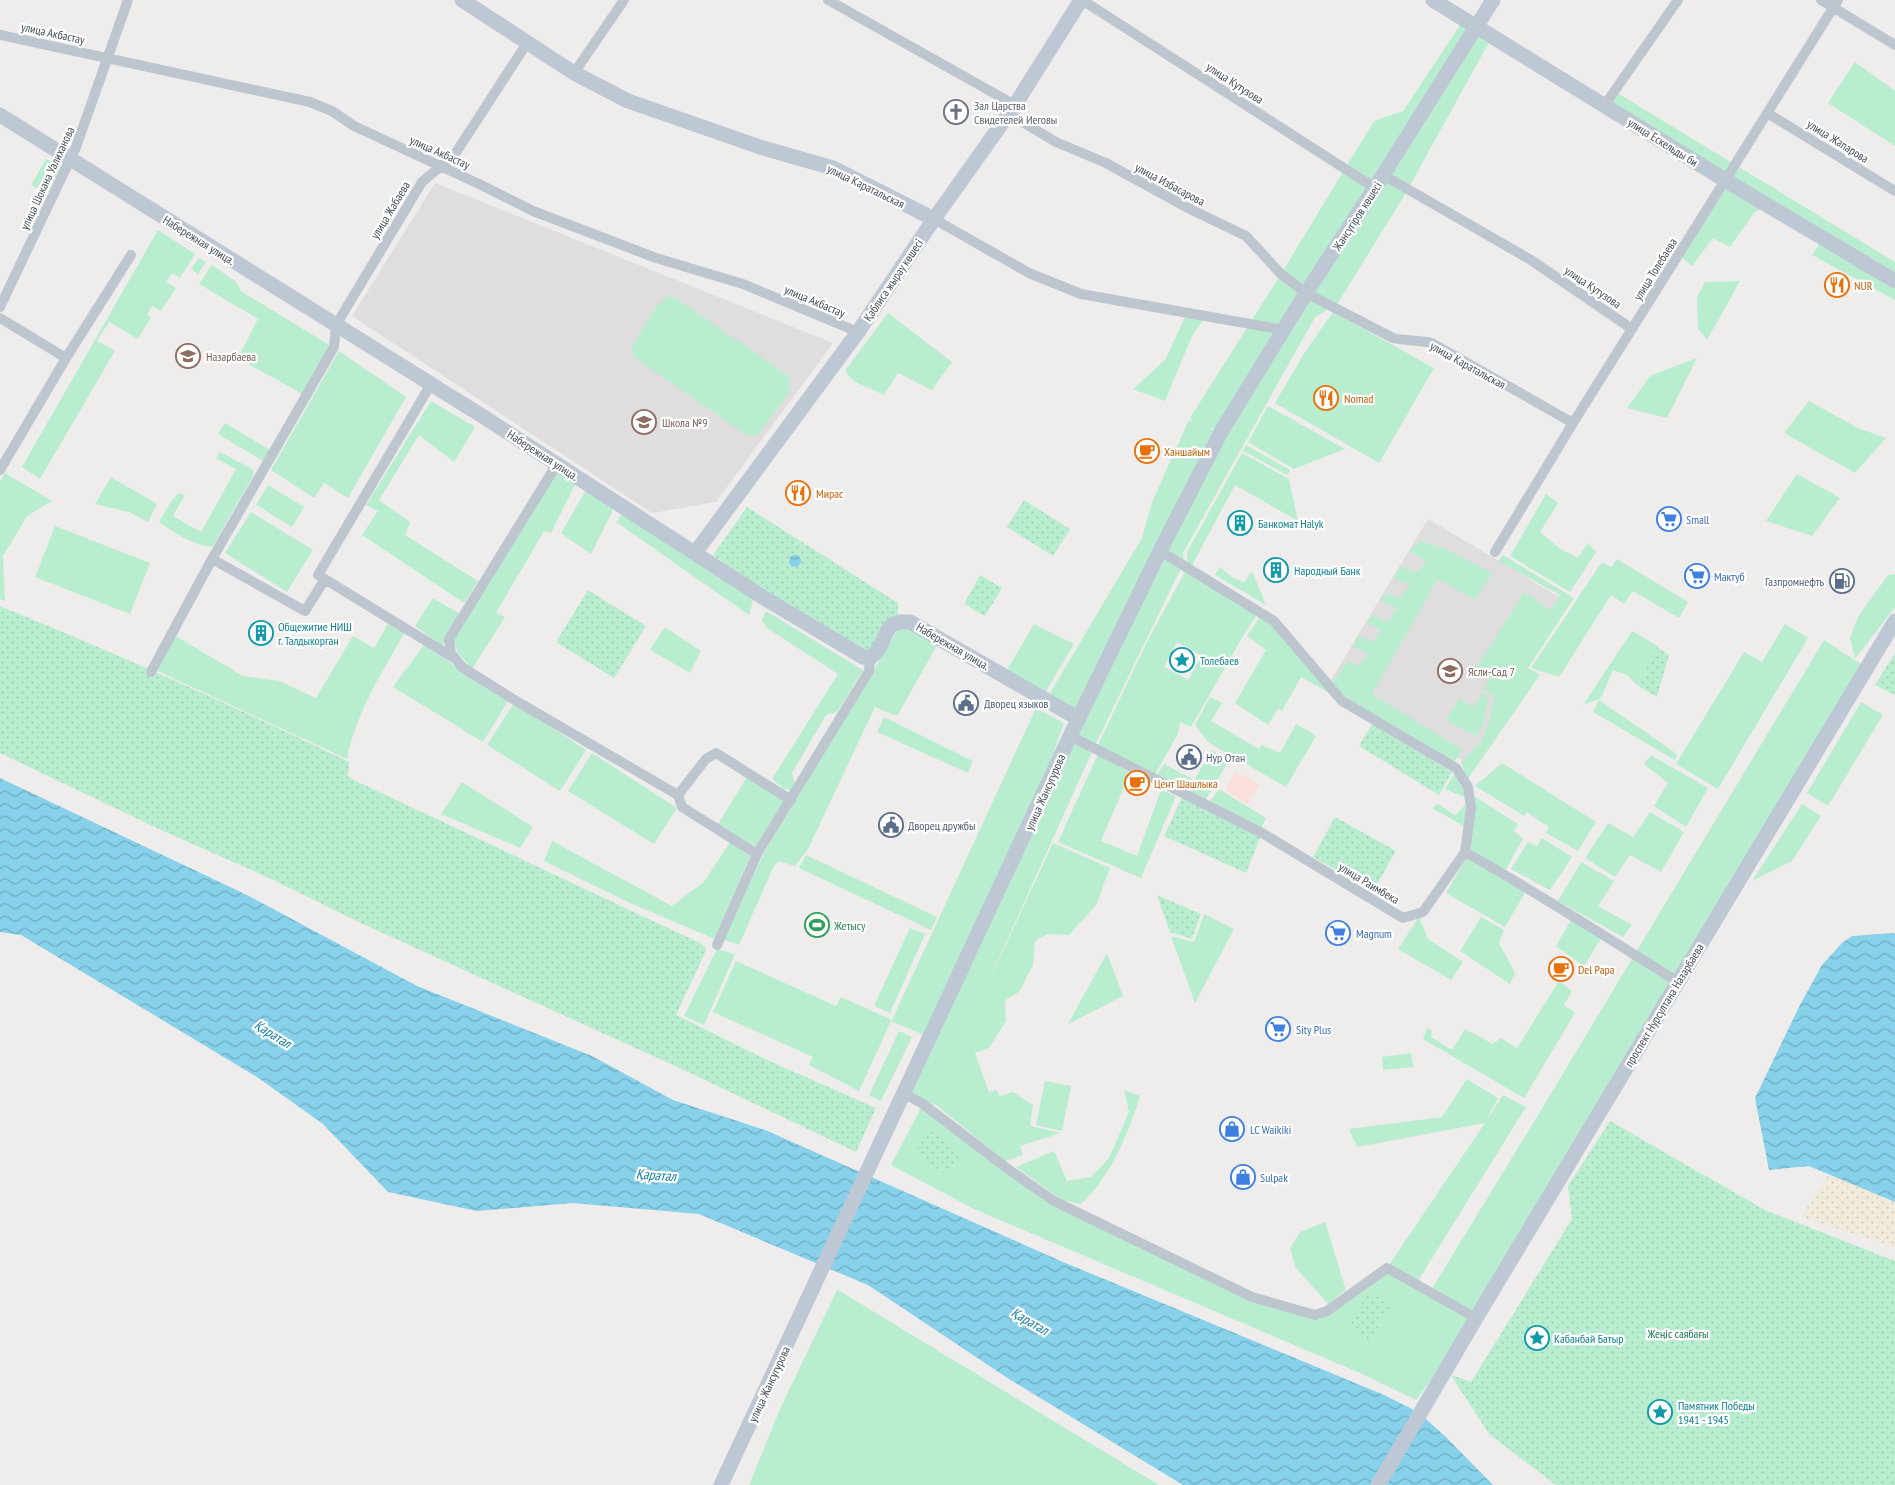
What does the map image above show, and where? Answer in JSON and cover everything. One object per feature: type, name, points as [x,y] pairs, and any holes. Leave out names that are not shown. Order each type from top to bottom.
[{"type":"street","name":"улица Шокана Уалиханова","points":[[0,307],[71,159],[128,0]]},
{"type":"street","name":"улица Каратальская","points":[[462,0],[574,73],[628,101],[760,148],[833,168],[934,219],[1029,273],[1081,294],[1284,330]]},
{"type":"street","points":[[574,73],[624,0]]},
{"type":"street","name":"Қаблиса жырау көшесі","points":[[695,552],[826,378],[934,219],[1012,109],[1081,0]]},
{"type":"street","name":"улица Кутузова","points":[[1081,0],[1379,182],[1530,260],[1632,329]]},
{"type":"street","name":"улица Ескельды би","points":[[1433,0],[1725,180],[1895,281]]},
{"type":"street","name":"Жансүгіров көшесі","points":[[1221,432],[1306,293],[1379,182],[1493,0]]},
{"type":"street","points":[[1604,106],[1678,0]]},
{"type":"street","points":[[1821,0],[1836,4],[1895,44]]},
{"type":"street","name":"улица Избасарова","points":[[833,1],[1012,109],[1056,142],[1106,163],[1190,209],[1246,236],[1281,274],[1306,293]]},
{"type":"street","name":"улица Толебаева","points":[[1495,552],[1573,423],[1836,4]]},
{"type":"street","name":"улица Акбастау","points":[[0,35],[310,102],[332,111],[354,126],[533,211],[656,258],[743,284],[858,332]]},
{"type":"street","name":"улица Жабаева","points":[[336,325],[422,182],[456,154],[528,43]]},
{"type":"street","name":"улица Жапарова","points":[[1767,113],[1895,191]]},
{"type":"street","name":"Набережная улица.","points":[[0,115],[431,384],[772,602],[862,657],[870,658],[877,653],[889,627],[898,621],[910,622],[1079,719]]},
{"type":"street","points":[[0,470],[66,358],[131,255]]},
{"type":"street","name":"улица Каратальская","points":[[1306,293],[1393,338],[1409,341],[1421,340],[1432,343],[1573,423]]},
{"type":"street","points":[[0,318],[66,358]]},
{"type":"street","points":[[152,672],[212,559],[334,347],[336,325]]},
{"type":"street","points":[[431,384],[318,575],[457,660]]},
{"type":"street","name":"улица Жансугурова","points":[[721,1485],[905,1094],[1070,736],[1160,551],[1221,432]]},
{"type":"street","points":[[557,464],[449,639],[451,654],[462,666],[513,699],[678,795],[682,807],[757,854]]},
{"type":"street","points":[[1160,551],[1274,621],[1342,701],[1456,768],[1468,787],[1470,808],[1465,852],[1531,889],[1678,982]]},
{"type":"street","points":[[212,559],[305,611],[325,579]]},
{"type":"street","name":"проспект Нурсултана Назарбаева","points":[[1378,1485],[1476,1318],[1895,621]]},
{"type":"street","points":[[717,945],[757,854],[869,671],[870,658]]},
{"type":"street","name":"улица Раимбека","points":[[1070,736],[1262,833],[1403,918],[1423,912],[1465,852]]},
{"type":"street","points":[[678,795],[706,759],[716,753],[791,800]]},
{"type":"street","points":[[905,1094],[923,1104],[1008,1169],[1054,1201],[1252,1297],[1315,1315],[1327,1311],[1387,1268],[1476,1318]]},
{"type":"shaded area","name":"Школа №9","points":[[435,183],[833,343],[716,502],[652,513],[352,316]]},
{"type":"shaded area","points":[[1428,519],[1568,602],[1470,765],[1331,680]]},
{"type":"shaded area","points":[[1236,771],[1259,785],[1247,804],[1225,790]]},
{"type":"green space","points":[[1464,19],[1475,27],[1221,432],[1207,426],[1217,433],[1079,719],[1046,700],[1142,538],[1152,502],[1188,422],[1192,420],[1190,418],[1281,274],[1374,121],[1403,111]]},
{"type":"green space","points":[[1478,31],[1492,37],[1404,196],[1338,303],[1315,317],[1183,553],[1184,562],[1096,743],[977,1007],[1053,843],[1110,868],[1096,905],[1069,935],[1047,934],[1035,941],[1033,965],[1019,992],[1005,1000],[1006,1021],[989,1048],[975,1053],[989,1092],[996,1090],[1000,1096],[1013,1092],[1033,1105],[1030,1126],[1061,1133],[1020,1146],[1023,1155],[1005,1161],[935,1104],[909,1094],[1093,696],[1223,434]]},
{"type":"green space","points":[[1855,62],[1895,91],[1895,146],[1828,103]]},
{"type":"green space","points":[[1619,94],[1895,262],[1895,275],[1610,105]]},
{"type":"green space","points":[[46,159],[61,167],[47,194],[31,185]]},
{"type":"green space","points":[[1727,187],[1762,207],[1753,214],[1730,247],[1713,238],[1692,266],[1681,257]]},
{"type":"green space","points":[[158,230],[195,254],[180,278],[172,273],[166,282],[176,288],[161,311],[152,306],[147,315],[151,317],[138,339],[109,322],[97,341],[115,351],[40,479],[22,467]]},
{"type":"green space","points":[[1821,242],[1895,284],[1895,300],[1812,255]]},
{"type":"green space","points":[[199,258],[206,262],[198,274],[191,269]]},
{"type":"green space","points":[[212,265],[236,282],[241,291],[331,346],[302,394],[238,358],[258,319],[199,284]]},
{"type":"green space","points":[[1740,281],[1707,340],[1698,329],[1697,297],[1705,282]]},
{"type":"green space","points":[[671,295],[790,377],[789,393],[758,435],[746,435],[634,357],[632,346],[657,305]]},
{"type":"green space","points":[[1333,312],[1434,368],[1379,463],[1275,403],[1305,352]]},
{"type":"green space","points":[[888,313],[952,362],[932,390],[898,373],[884,395],[853,381],[845,371]]},
{"type":"green space","points":[[1185,317],[1204,319],[1192,336],[1165,401],[1133,389],[1165,360]]},
{"type":"green space","points":[[339,351],[406,397],[348,498],[324,483],[314,498],[271,470]]},
{"type":"green space","points":[[1697,358],[1667,418],[1627,408],[1650,376]]},
{"type":"green space","points":[[431,401],[475,427],[454,462],[419,435],[379,500],[410,522],[405,535],[478,581],[464,603],[362,535],[378,511],[366,505]]},
{"type":"green space","points":[[1809,401],[1858,428],[1886,438],[1855,473],[1784,433]]},
{"type":"green space","points":[[1268,406],[1345,449],[1294,469],[1248,442]]},
{"type":"green space","points":[[225,423],[270,450],[263,461],[218,434]]},
{"type":"green space","points":[[1246,445],[1290,470],[1287,475],[1243,451]]},
{"type":"green space","points":[[220,452],[252,469],[254,474],[213,546],[201,545],[170,530],[159,522],[172,500],[179,493],[185,495],[173,516],[201,532],[236,469],[216,458]]},
{"type":"green space","points":[[1242,453],[1289,479],[1298,521],[1235,485],[1190,569],[1259,612],[1243,636],[1191,727],[1180,722],[1178,734],[1153,778],[1096,749],[1147,642],[1187,568],[1187,552]],"holes":[[[1177,642],[1202,656],[1188,680],[1164,667]]]},
{"type":"green space","points":[[555,472],[575,485],[551,533],[544,531],[496,613],[505,617],[472,669],[458,653],[453,638]]},
{"type":"green space","points":[[5,473],[52,501],[27,516],[3,556],[5,601],[0,599],[0,482]]},
{"type":"green space","points":[[1797,474],[1840,498],[1812,536],[1766,521]]},
{"type":"green space","points":[[111,477],[157,504],[148,522],[129,512],[95,504]]},
{"type":"green space","points":[[268,485],[304,507],[292,527],[256,505]]},
{"type":"green space","points":[[586,490],[614,508],[591,554],[561,533]]},
{"type":"green space","points":[[1546,494],[1558,503],[1540,532],[1559,548],[1578,558],[1588,543],[1596,552],[1570,592],[1510,556]]},
{"type":"green space","points":[[1024,500],[1070,529],[1053,556],[1007,527]]},
{"type":"green space","points":[[747,507],[898,603],[898,621],[870,658],[812,626],[713,555]]},
{"type":"green space","points":[[251,512],[313,550],[287,592],[225,553]]},
{"type":"green space","points":[[623,513],[754,597],[749,615],[616,522]]},
{"type":"green space","points":[[55,526],[150,563],[130,614],[35,577]]},
{"type":"green space","points":[[1420,541],[1448,550],[1492,573],[1475,600],[1438,579],[1372,694],[1463,750],[1454,762],[1357,706],[1331,684],[1348,661],[1358,666],[1368,654],[1353,647],[1358,636],[1373,642],[1381,630],[1366,622],[1374,615],[1387,622],[1397,608],[1380,600],[1387,593],[1399,598],[1410,585],[1394,578],[1400,566],[1417,573],[1426,561],[1409,551]]},
{"type":"green space","points":[[1503,555],[1574,598],[1528,668],[1540,675],[1467,780],[1461,762],[1481,742],[1488,725],[1495,697],[1484,689],[1492,675],[1477,667],[1524,592],[1551,610],[1560,595],[1498,561]]},
{"type":"green space","points":[[1617,559],[1688,602],[1679,618],[1633,591],[1624,604],[1611,595],[1559,677],[1531,668],[1602,562],[1611,567]]},
{"type":"green space","points":[[1220,567],[1233,578],[1244,582],[1252,571],[1266,605],[1215,575]]},
{"type":"green space","points":[[1895,574],[1895,607],[1855,659],[1850,638],[1858,617],[1888,575]]},
{"type":"green space","points":[[980,575],[1002,588],[985,616],[964,604]]},
{"type":"green space","points":[[588,590],[646,626],[614,678],[556,642]]},
{"type":"green space","points":[[433,598],[460,614],[442,646],[415,626]]},
{"type":"green space","points":[[0,606],[132,662],[306,741],[349,762],[348,777],[702,944],[706,948],[705,953],[676,1015],[767,1060],[876,1108],[856,1152],[684,1070],[161,830],[0,753]]},
{"type":"green space","points":[[766,611],[863,670],[837,712],[826,715],[792,773],[796,787],[791,790],[784,789],[772,779],[838,674],[767,628],[762,620]]},
{"type":"green space","points":[[1260,617],[1278,631],[1333,695],[1301,677],[1282,711],[1278,708],[1268,725],[1235,703],[1266,650],[1247,636]]},
{"type":"green space","points":[[388,624],[405,632],[363,709],[347,759],[158,671],[174,635],[243,676],[279,681],[316,698],[353,636],[374,648]]},
{"type":"green space","points":[[1034,624],[1074,644],[1045,693],[1007,670]]},
{"type":"green space","points":[[1785,624],[1808,638],[1718,789],[1676,764],[1744,652],[1762,662]]},
{"type":"green space","points":[[900,626],[915,627],[939,642],[897,716],[875,707],[808,849],[795,866],[779,861],[774,866],[739,945],[723,939],[762,857]]},
{"type":"green space","points":[[665,627],[701,651],[690,673],[650,650]]},
{"type":"green space","points":[[1632,631],[1658,646],[1637,685],[1627,675],[1613,670],[1601,698],[1583,705]]},
{"type":"green space","points":[[1824,640],[1867,668],[1431,1380],[1416,1400],[1360,1373],[974,1209],[891,1165],[923,1104],[1040,1191],[1260,1299],[1321,1313],[1387,1268],[1503,1095],[1526,1107],[1416,1284],[1430,1292]]},
{"type":"green space","points":[[424,645],[508,701],[483,742],[393,687]]},
{"type":"green space","points":[[1657,647],[1669,655],[1657,697],[1637,685]]},
{"type":"green space","points":[[1895,653],[1895,695],[1875,685]]},
{"type":"green space","points":[[1483,693],[1489,697],[1482,727],[1475,736],[1446,720],[1460,698],[1473,707]]},
{"type":"green space","points":[[1210,697],[1222,703],[1211,721],[1259,749],[1262,745],[1280,753],[1296,724],[1316,736],[1286,787],[1208,742],[1195,725]]},
{"type":"green space","points":[[1599,700],[1677,754],[1675,760],[1593,712]]},
{"type":"green space","points":[[1861,702],[1883,715],[1828,806],[1807,793]]},
{"type":"green space","points":[[514,703],[586,750],[560,791],[487,745]]},
{"type":"green space","points":[[1036,708],[1064,723],[1021,844],[931,1038],[891,1021],[859,1091],[809,1065],[813,1057],[713,1012],[736,961],[836,1006],[841,997],[892,1020]]},
{"type":"green space","points":[[884,717],[973,761],[968,773],[877,732]]},
{"type":"green space","points":[[1372,724],[1452,772],[1439,795],[1359,746]]},
{"type":"green space","points":[[1212,750],[1229,760],[1205,801],[1156,777],[1164,764],[1194,780]]},
{"type":"green space","points":[[592,753],[677,808],[654,844],[568,791]]},
{"type":"green space","points":[[1098,754],[1130,773],[1101,841],[1137,856],[1161,790],[1176,796],[1141,878],[1058,842]]},
{"type":"green space","points":[[1651,755],[1708,788],[1686,827],[1654,806],[1668,783],[1644,764]]},
{"type":"green space","points":[[1502,763],[1596,822],[1578,851],[1546,833],[1549,827],[1527,812],[1524,816],[1475,786]]},
{"type":"green space","points":[[1455,773],[1468,799],[1445,789]]},
{"type":"green space","points":[[747,777],[785,800],[756,847],[718,824]]},
{"type":"green space","points":[[462,782],[533,827],[520,848],[441,814]]},
{"type":"green space","points":[[1219,789],[1266,818],[1261,828],[1210,801]]},
{"type":"green space","points":[[1184,793],[1262,833],[1246,873],[1164,836]]},
{"type":"green space","points":[[1474,796],[1518,824],[1514,831],[1523,839],[1505,871],[1470,851]]},
{"type":"green space","points":[[1438,804],[1455,815],[1466,804],[1465,827],[1432,808]]},
{"type":"green space","points":[[1802,804],[1821,816],[1792,861],[1752,881]]},
{"type":"green space","points":[[1650,812],[1684,832],[1661,872],[1630,855],[1615,877],[1585,858],[1608,823],[1633,837]]},
{"type":"green space","points":[[1335,817],[1396,851],[1373,891],[1313,857]]},
{"type":"green space","points":[[1542,838],[1572,857],[1550,890],[1511,869],[1528,842],[1537,846]]},
{"type":"green space","points":[[552,841],[672,906],[704,882],[730,842],[750,856],[715,939],[630,903],[544,861]]},
{"type":"green space","points":[[806,855],[937,917],[931,930],[799,868]]},
{"type":"green space","points":[[1467,857],[1526,891],[1505,927],[1446,893]]},
{"type":"green space","points":[[1581,862],[1614,881],[1598,906],[1632,925],[1623,937],[1558,901]]},
{"type":"green space","points":[[1157,895],[1201,914],[1192,939],[1170,932]]},
{"type":"green space","points":[[1204,914],[1234,929],[1195,1003],[1171,936],[1194,942]]},
{"type":"green space","points":[[1419,917],[1428,939],[1463,962],[1451,980],[1398,949]]},
{"type":"green space","points":[[1481,917],[1504,930],[1499,943],[1515,973],[1510,984],[1460,951]]},
{"type":"green space","points":[[1573,917],[1604,934],[1584,966],[1556,946]]},
{"type":"green space","points":[[910,928],[925,934],[890,1013],[874,1006]]},
{"type":"green space","points":[[717,949],[735,954],[704,1025],[684,1016]]},
{"type":"green space","points":[[1107,953],[1123,996],[1068,1024]]},
{"type":"green space","points":[[1559,981],[1572,991],[1564,1005],[1575,1013],[1524,1098],[1423,1039],[1427,1028],[1432,1031],[1431,1037],[1452,1050],[1465,1029],[1493,1044],[1501,1038],[1517,1048]]},
{"type":"green space","points":[[899,1031],[912,1037],[881,1101],[869,1095]]},
{"type":"green space","points":[[1411,1053],[1413,1067],[1383,1070],[1382,1057]]},
{"type":"green space","points":[[1467,1079],[1498,1098],[1485,1123],[1357,1147],[1349,1129],[1442,1117]]},
{"type":"green space","points":[[1045,1081],[1071,1086],[1062,1131],[1036,1125]]},
{"type":"green space","points":[[1124,1090],[1140,1096],[1130,1124],[1110,1168],[1081,1204],[1062,1200],[1016,1167],[1054,1151],[1067,1181],[1091,1177],[1109,1158],[1129,1112]]},
{"type":"green space","name":"Жеңіс саябағы","points":[[1610,1121],[1765,1210],[1895,1261],[1895,1485],[1556,1485],[1489,1434],[1451,1375],[1471,1382],[1572,1219],[1568,1186]]},
{"type":"green space","points":[[930,1130],[962,1152],[946,1175],[914,1153]]},
{"type":"green space","points":[[1325,1222],[1346,1290],[1328,1304],[1295,1267],[1290,1248],[1300,1232]]},
{"type":"green space","points":[[837,1290],[1159,1485],[749,1485],[780,1409]]},
{"type":"green space","points":[[1369,1291],[1392,1306],[1369,1342],[1346,1326]]},
{"type":"sand","points":[[1829,1174],[1895,1202],[1895,1247],[1801,1217]]},
{"type":"water","points":[[793,555],[797,555],[801,561],[797,567],[793,567],[789,563],[789,559]]},
{"type":"water","name":"Қаратал","points":[[0,778],[247,895],[417,986],[592,1056],[673,1100],[765,1130],[1063,1262],[1384,1395],[1418,1412],[1446,1437],[1493,1485],[1183,1485],[1009,1379],[868,1285],[699,1214],[573,1203],[477,1211],[388,1192],[323,1124],[257,1077],[21,935],[0,932]]},
{"type":"water","points":[[1895,934],[1895,1202],[1809,1166],[1769,1170],[1755,1098],[1800,1005],[1822,965],[1842,943],[1852,936]]},
{"type":"place","name":"Зал Царства Свидетелей Иеговы","points":[[956,112]]},
{"type":"place","name":"NUR","points":[[1837,285]]},
{"type":"place","name":"Назарбаева","points":[[188,356]]},
{"type":"place","name":"Nomad","points":[[1326,398]]},
{"type":"place","name":"Школа №9","points":[[644,422]]},
{"type":"place","name":"Ханшайым","points":[[1147,451]]},
{"type":"place","name":"Мирас","points":[[798,493]]},
{"type":"place","name":"Small","points":[[1669,519]]},
{"type":"place","name":"Банкомат Halyk","points":[[1240,523]]},
{"type":"place","name":"Народный Банк","points":[[1276,570]]},
{"type":"place","name":"Мактуб","points":[[1697,576]]},
{"type":"place","name":"Газпромнефть","points":[[1842,581]]},
{"type":"place","name":"Общежитие НИШ г. Талдыкорган","points":[[261,633]]},
{"type":"place","name":"Толебаев","points":[[1182,660]]},
{"type":"place","name":"Ясли-Сад 7","points":[[1450,671]]},
{"type":"place","name":"Дворец языков","points":[[966,703]]},
{"type":"place","name":"Нур Отан","points":[[1189,757]]},
{"type":"place","name":"Цент Шашлыка","points":[[1137,783]]},
{"type":"place","name":"Дворец дружбы","points":[[891,825]]},
{"type":"place","name":"Жетысу","points":[[817,925]]},
{"type":"place","name":"Magnum","points":[[1338,933]]},
{"type":"place","name":"Del Papa","points":[[1561,969]]},
{"type":"place","name":"Sity Plus","points":[[1278,1029]]},
{"type":"place","name":"LC Waikiki","points":[[1232,1129]]},
{"type":"place","name":"Sulpak","points":[[1243,1177]]},
{"type":"place","name":"Кабанбай Батыр","points":[[1537,1338]]},
{"type":"place","name":"Памятник Победы 1941 - 1945","points":[[1660,1412]]}]
